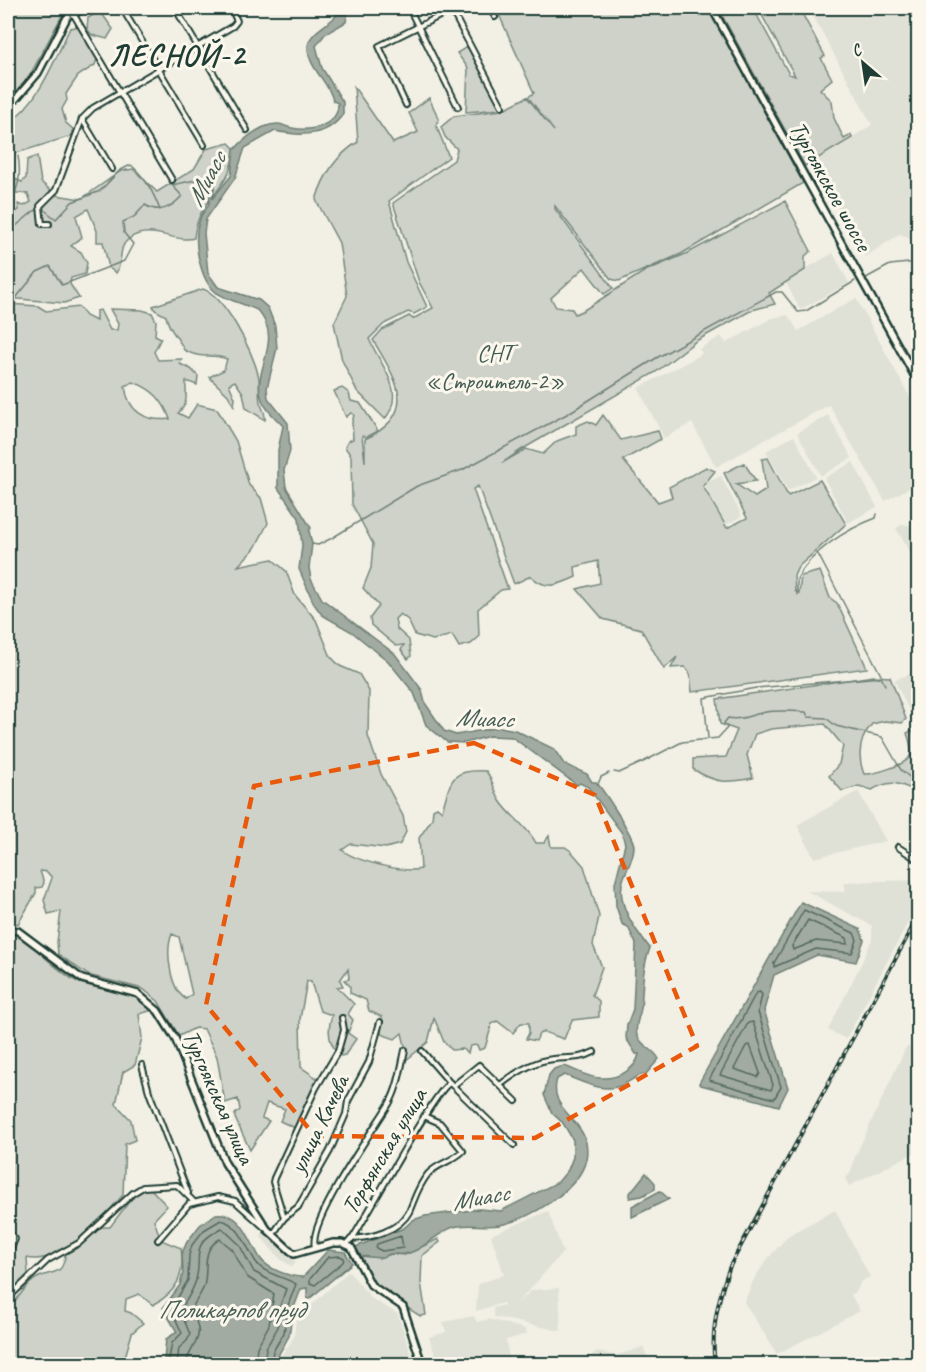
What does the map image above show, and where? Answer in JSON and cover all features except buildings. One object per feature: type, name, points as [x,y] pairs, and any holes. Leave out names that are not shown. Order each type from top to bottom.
[{"type":"main road","name":"Тургоякское шоссе","points":[[712,8],[918,382]]},
{"type":"main road","points":[[8,108],[38,73],[72,12]]},
{"type":"main road","name":"Тургоякская улица","points":[[8,929],[18,931],[82,979],[138,994],[158,1011],[175,1038],[221,1155],[267,1228],[286,1248],[294,1254],[315,1247],[350,1243]]},
{"type":"main road","points":[[350,1243],[371,1285],[403,1307],[422,1365]]},
{"type":"street","points":[[88,8],[72,12],[172,180]]},
{"type":"street","points":[[122,8],[204,145]]},
{"type":"street","points":[[175,8],[247,130]]},
{"type":"street","points":[[49,224],[42,224],[40,206],[56,190],[82,119],[93,108],[198,47],[237,21],[232,8]]},
{"type":"street","points":[[409,8],[458,107]]},
{"type":"street","points":[[406,105],[379,46],[452,8],[502,106]]},
{"type":"street","points":[[490,8],[495,17]]},
{"type":"street","points":[[82,119],[112,169]]},
{"type":"street","points":[[898,847],[918,860]]},
{"type":"street","points":[[284,1218],[273,1182],[274,1178],[316,1088],[339,1051],[344,1030],[342,1018]]},
{"type":"street","name":"улица Качева","points":[[274,1233],[284,1218],[298,1207],[330,1151],[346,1114],[348,1101],[369,1062],[380,1022]]},
{"type":"street","points":[[315,1247],[314,1232],[353,1159],[390,1103],[405,1050]]},
{"type":"street","points":[[422,1051],[514,1145]]},
{"type":"street","points":[[516,1101],[500,1085],[530,1065],[546,1060],[586,1057],[594,1052]]},
{"type":"street","points":[[142,1065],[149,1092],[165,1127],[189,1196]]},
{"type":"street","name":"Торфянская улица","points":[[350,1243],[441,1090],[479,1065],[500,1085]]},
{"type":"street","points":[[350,1243],[401,1222],[427,1175],[455,1160],[463,1150],[440,1123],[424,1116]]},
{"type":"street","points":[[8,1296],[48,1260],[79,1243],[143,1187],[177,1185],[193,1201]]},
{"type":"street","points":[[158,1240],[193,1201],[228,1198],[267,1228]]},
{"type":"street","points":[[8,1232],[15,1239],[8,1252]]},
{"type":"highlighted area","points":[[474,743],[595,795],[697,1046],[535,1138],[315,1136],[206,1005],[254,786]]},
{"type":"shaded area","points":[[809,8],[918,8],[918,229],[916,236],[910,239],[900,234],[865,257],[812,162],[872,125]]},
{"type":"shaded area","points":[[833,253],[849,283],[800,310],[785,281]]},
{"type":"shaded area","points":[[856,298],[918,412],[918,483],[885,501],[829,405],[716,467],[692,423],[664,438],[638,388],[700,355],[702,353],[699,349],[721,336],[726,343],[772,318],[788,315],[798,331]]},
{"type":"shaded area","points":[[828,415],[852,458],[821,476],[797,433]]},
{"type":"shaded area","points":[[794,436],[816,477],[788,491],[766,451]]},
{"type":"shaded area","points":[[853,462],[877,507],[848,523],[824,478]]},
{"type":"shaded area","points":[[721,476],[742,516],[726,525],[704,484]]},
{"type":"shaded area","points":[[903,524],[918,528],[918,568],[896,528]]},
{"type":"shaded area","points":[[918,671],[918,728],[894,680]]},
{"type":"shaded area","points":[[858,791],[886,841],[814,858],[797,825]]},
{"type":"shaded area","points":[[918,880],[918,904],[846,1039],[828,1030],[872,939],[872,926],[807,891],[846,892],[844,882]]},
{"type":"shaded area","points":[[906,1047],[915,1047],[918,1056],[918,1151],[849,1186],[845,1179],[851,1172],[854,1159]]},
{"type":"shaded area","points":[[835,1210],[870,1277],[860,1282],[858,1289],[851,1295],[860,1311],[777,1354],[744,1302],[755,1277],[789,1235]]},
{"type":"shaded area","points":[[548,1211],[563,1252],[517,1304],[532,1290],[559,1288],[561,1331],[494,1317],[493,1308],[504,1305],[503,1303],[476,1311],[478,1284],[504,1275],[491,1235]]},
{"type":"shaded area","points":[[265,1231],[273,1234],[296,1263],[292,1267],[280,1259],[260,1236]]},
{"type":"shaded area","points":[[349,1271],[372,1299],[398,1314],[414,1364],[281,1364],[281,1356],[294,1337],[296,1319]]},
{"type":"shaded area","points":[[474,1316],[477,1322],[489,1319],[525,1329],[527,1334],[506,1340],[510,1364],[438,1364],[429,1337],[446,1332],[443,1322]]},
{"type":"shaded area","points":[[643,1347],[651,1364],[572,1364],[584,1362],[596,1352],[617,1355]]},
{"type":"green space","points":[[8,8],[66,8],[30,75],[8,103]]},
{"type":"green space","name":"СНТ «Строитель-2»","points":[[496,8],[708,8],[803,183],[681,254],[619,281],[611,279],[555,206],[613,288],[604,294],[584,268],[551,298],[556,307],[572,309],[575,314],[584,310],[645,271],[688,253],[785,201],[811,251],[805,256],[805,270],[769,293],[775,304],[752,310],[696,341],[656,372],[502,463],[526,449],[543,454],[557,441],[576,434],[576,426],[588,421],[596,425],[603,415],[621,440],[658,431],[661,439],[623,460],[658,502],[672,497],[669,487],[706,467],[715,471],[703,486],[727,528],[747,518],[724,473],[744,463],[756,481],[736,484],[755,497],[766,490],[762,459],[768,458],[788,496],[820,480],[846,524],[798,567],[794,576],[795,591],[799,593],[801,576],[820,571],[830,598],[837,603],[867,668],[692,692],[690,674],[685,667],[671,668],[677,657],[664,669],[641,629],[603,619],[577,589],[600,583],[598,561],[575,567],[576,577],[558,584],[542,584],[531,576],[514,584],[478,486],[473,489],[508,589],[501,590],[478,609],[479,637],[471,644],[459,647],[452,635],[433,640],[415,635],[408,620],[400,614],[395,619],[397,629],[409,640],[411,656],[408,659],[401,650],[404,645],[396,646],[371,625],[370,618],[379,606],[363,588],[371,568],[373,544],[352,504],[351,456],[345,447],[348,441],[353,439],[354,415],[351,413],[346,417],[334,391],[342,388],[349,393],[351,401],[360,403],[378,431],[367,437],[362,436],[365,462],[365,439],[382,429],[393,418],[398,407],[399,395],[390,369],[373,340],[382,330],[409,316],[413,319],[433,308],[419,282],[393,203],[454,160],[457,149],[445,137],[441,127],[454,116],[502,110],[527,97],[554,131],[528,97],[534,93]]},
{"type":"green space","points":[[718,8],[753,8],[789,74],[795,76],[758,8],[799,8],[825,56],[821,58],[832,79],[820,89],[832,101],[834,118],[844,139],[851,135],[852,138],[805,166]]},
{"type":"green space","points":[[100,11],[113,29],[107,39],[92,35],[87,29],[88,18]]},
{"type":"green space","points":[[79,26],[97,59],[95,65],[78,76],[66,94],[67,100],[62,109],[66,123],[73,129],[71,136],[10,155],[8,159],[8,123],[19,115],[37,93],[70,28]]},
{"type":"green space","points":[[467,47],[479,61],[500,109],[466,112],[468,68],[457,53]]},
{"type":"green space","points":[[354,87],[393,143],[418,132],[409,113],[429,98],[439,119],[436,125],[449,157],[389,201],[406,262],[427,307],[414,314],[408,312],[384,324],[369,339],[393,389],[391,409],[385,419],[357,391],[342,360],[334,323],[347,296],[339,243],[316,200],[332,167],[350,147],[358,142]]},
{"type":"green space","points":[[229,143],[234,148],[232,163],[222,185],[202,212],[194,238],[179,238],[154,233],[137,235],[125,242],[116,273],[109,268],[103,242],[97,242],[97,231],[88,209],[76,216],[82,237],[71,246],[81,252],[87,263],[85,274],[71,278],[70,284],[79,298],[64,303],[8,298],[8,275],[12,272],[11,259],[8,257],[8,218],[19,210],[18,204],[24,206],[31,202],[28,194],[8,192],[8,176],[22,182],[26,178],[27,160],[37,156],[41,182],[56,195],[81,199],[121,171],[133,169],[157,192],[194,169],[206,149]]},
{"type":"green space","points":[[203,289],[220,302],[244,339],[258,374],[259,399],[265,420],[246,408],[243,393],[235,381],[229,384],[235,398],[234,406],[228,395],[209,377],[224,370],[227,359],[197,355],[184,350],[169,326],[166,316],[155,310],[153,306]]},
{"type":"green space","points":[[8,304],[38,306],[46,311],[79,307],[86,316],[96,321],[96,311],[100,310],[110,330],[117,330],[118,324],[110,309],[142,310],[152,313],[156,321],[155,335],[161,338],[154,352],[158,360],[182,359],[180,364],[191,369],[198,376],[197,385],[186,381],[186,402],[178,413],[188,418],[197,404],[217,409],[236,441],[249,485],[261,498],[268,523],[255,548],[238,566],[272,559],[286,571],[295,595],[316,620],[331,657],[340,666],[359,674],[369,691],[368,736],[381,774],[403,816],[406,832],[400,844],[386,848],[351,844],[342,850],[380,865],[421,869],[419,838],[432,819],[433,809],[437,807],[442,811],[451,784],[459,774],[486,771],[501,802],[529,832],[536,843],[544,843],[549,836],[551,847],[565,847],[584,866],[599,916],[593,945],[602,967],[592,995],[599,1001],[599,1017],[572,1020],[564,1039],[544,1032],[539,1034],[536,1041],[526,1039],[529,1033],[529,1023],[521,1023],[513,1033],[497,1021],[492,1024],[485,1048],[479,1050],[477,1045],[470,1046],[468,1053],[462,1049],[452,1050],[444,1042],[434,1018],[428,1042],[405,1061],[406,1050],[402,1033],[395,1039],[381,1034],[382,1017],[369,1011],[366,1000],[350,993],[350,986],[344,980],[349,979],[348,969],[340,980],[343,986],[337,987],[354,1004],[348,1014],[353,1020],[348,1033],[356,1039],[345,1055],[341,1056],[331,1042],[329,1026],[332,1015],[320,1011],[311,982],[307,981],[300,1019],[301,1067],[318,1079],[295,1128],[280,1121],[285,1109],[267,1103],[262,1118],[269,1121],[250,1150],[235,1118],[235,1114],[240,1110],[238,1099],[225,1103],[217,1057],[204,1029],[195,1028],[179,1036],[158,1001],[143,989],[88,975],[58,954],[57,942],[61,911],[48,914],[44,900],[52,878],[47,872],[40,871],[44,883],[42,887],[36,888],[36,893],[18,924],[8,922]],"holes":[[[133,382],[156,396],[170,419],[153,419],[134,409],[125,386]],[[172,934],[179,937],[192,994],[186,999],[176,987],[170,970],[169,950]]]},
{"type":"green space","points":[[874,676],[890,677],[906,719],[902,723],[885,721],[872,724],[864,736],[860,754],[864,774],[890,768],[908,759],[911,750],[907,733],[912,730],[918,741],[918,792],[890,783],[872,790],[859,786],[842,791],[829,776],[839,764],[843,746],[825,724],[771,729],[755,734],[747,755],[753,778],[736,781],[715,780],[693,769],[693,759],[726,757],[737,730],[720,724],[717,699]]},
{"type":"green space","points":[[8,933],[19,934],[74,980],[137,998],[153,1010],[139,1014],[142,1038],[135,1065],[123,1072],[116,1104],[131,1120],[135,1140],[125,1144],[123,1195],[93,1227],[68,1248],[41,1259],[27,1258],[28,1274],[8,1296]]},
{"type":"green space","points":[[144,1189],[151,1189],[167,1206],[154,1220],[161,1240],[181,1248],[182,1267],[178,1282],[173,1289],[153,1305],[139,1294],[126,1299],[125,1311],[143,1323],[132,1333],[123,1364],[8,1364],[8,1310],[25,1288],[33,1280],[60,1269],[66,1252],[83,1243],[101,1227],[110,1227],[134,1195]]},
{"type":"green space","points":[[438,1239],[440,1242],[422,1256],[421,1282],[426,1315],[420,1316],[372,1285],[358,1256],[381,1258],[391,1254],[405,1255]]},
{"type":"water","name":"Миасс","points":[[341,8],[348,8],[346,22],[325,34],[316,46],[322,68],[343,102],[343,114],[336,122],[321,131],[294,134],[275,131],[245,148],[235,178],[206,219],[204,233],[208,273],[218,287],[259,300],[268,308],[275,326],[277,348],[267,388],[268,398],[288,423],[290,451],[284,470],[286,487],[311,528],[309,531],[312,544],[309,568],[311,579],[322,599],[395,654],[422,690],[425,703],[444,731],[456,735],[500,727],[515,730],[554,749],[564,764],[587,774],[592,782],[596,782],[624,823],[634,846],[622,886],[624,906],[638,933],[650,948],[644,970],[641,1008],[636,1031],[641,1042],[659,1059],[646,1074],[613,1088],[592,1085],[564,1075],[557,1079],[555,1091],[558,1100],[583,1135],[587,1146],[582,1170],[574,1182],[552,1201],[512,1222],[488,1226],[456,1226],[410,1253],[389,1254],[382,1258],[364,1256],[353,1259],[348,1250],[404,1228],[413,1220],[425,1216],[479,1209],[501,1211],[558,1182],[568,1170],[573,1157],[573,1140],[563,1123],[552,1113],[544,1095],[549,1075],[554,1069],[564,1066],[591,1077],[613,1077],[630,1069],[639,1054],[636,1054],[626,1038],[627,1025],[633,1009],[636,944],[628,927],[622,924],[616,906],[615,883],[625,844],[622,833],[588,787],[580,783],[577,785],[512,737],[489,736],[465,743],[447,742],[426,725],[414,693],[388,661],[352,632],[322,615],[314,604],[299,569],[302,546],[299,518],[278,488],[278,450],[283,426],[266,408],[260,389],[260,378],[268,344],[265,322],[257,310],[224,297],[211,288],[198,255],[197,232],[201,217],[209,203],[212,176],[216,180],[212,199],[231,176],[234,150],[248,136],[266,126],[278,124],[290,128],[316,128],[334,117],[338,103],[333,101],[328,87],[311,61],[308,46],[313,35],[334,18]]},
{"type":"water","points":[[801,902],[860,929],[864,940],[856,962],[817,955],[774,975],[764,1010],[788,1088],[779,1106],[701,1085],[699,1083]]},
{"type":"water","points":[[646,1173],[655,1183],[655,1189],[642,1196],[630,1198],[630,1193]]},
{"type":"water","points":[[660,1191],[669,1199],[632,1217],[632,1206]]},
{"type":"water","name":"Поликарпов пруд","points":[[216,1214],[225,1214],[238,1222],[244,1228],[263,1262],[286,1274],[303,1277],[328,1250],[345,1252],[352,1263],[309,1299],[307,1288],[301,1289],[293,1310],[289,1336],[279,1354],[277,1364],[161,1364],[164,1360],[166,1339],[177,1332],[163,1308],[180,1285],[183,1273],[182,1253],[200,1225]]},
{"type":"waterway","points":[[8,202],[19,181],[18,156]]},
{"type":"waterway","points":[[43,209],[56,219],[72,202],[100,191],[120,170],[131,165],[141,175],[155,197],[160,210]]},
{"type":"waterway","points":[[8,308],[37,272],[50,266],[62,285],[124,261],[133,244],[124,233],[123,222],[134,217],[145,205],[160,209],[174,204],[182,196],[172,185],[200,179],[208,187]]},
{"type":"waterway","points":[[10,231],[38,210]]},
{"type":"waterway","points":[[866,278],[890,265],[918,262]]},
{"type":"waterway","points":[[312,544],[318,545],[332,538],[417,486],[462,470],[567,414],[658,357],[776,292],[782,292],[798,312],[806,311],[855,281]]},
{"type":"waterway","points":[[797,595],[797,579],[811,559],[831,542],[853,528],[876,518],[877,514]]},
{"type":"waterway","points":[[818,554],[881,675]]},
{"type":"waterway","points":[[708,738],[704,698],[756,688],[881,677],[885,685]]},
{"type":"waterway","points":[[614,772],[619,773],[682,742],[718,738],[727,728],[724,723],[728,718],[738,719],[766,712],[786,711],[806,712],[808,717],[826,718],[836,726],[882,737],[901,770],[913,780],[918,778]]},
{"type":"waterway","points":[[598,784],[601,777],[609,773]]},
{"type":"railway","points":[[715,1364],[714,1327],[730,1266],[918,917]]},
{"type":"railway","points":[[908,1364],[918,1348]]},
{"type":"district","name":"ЛЕСНОЙ-2","points":[[177,55]]}]
